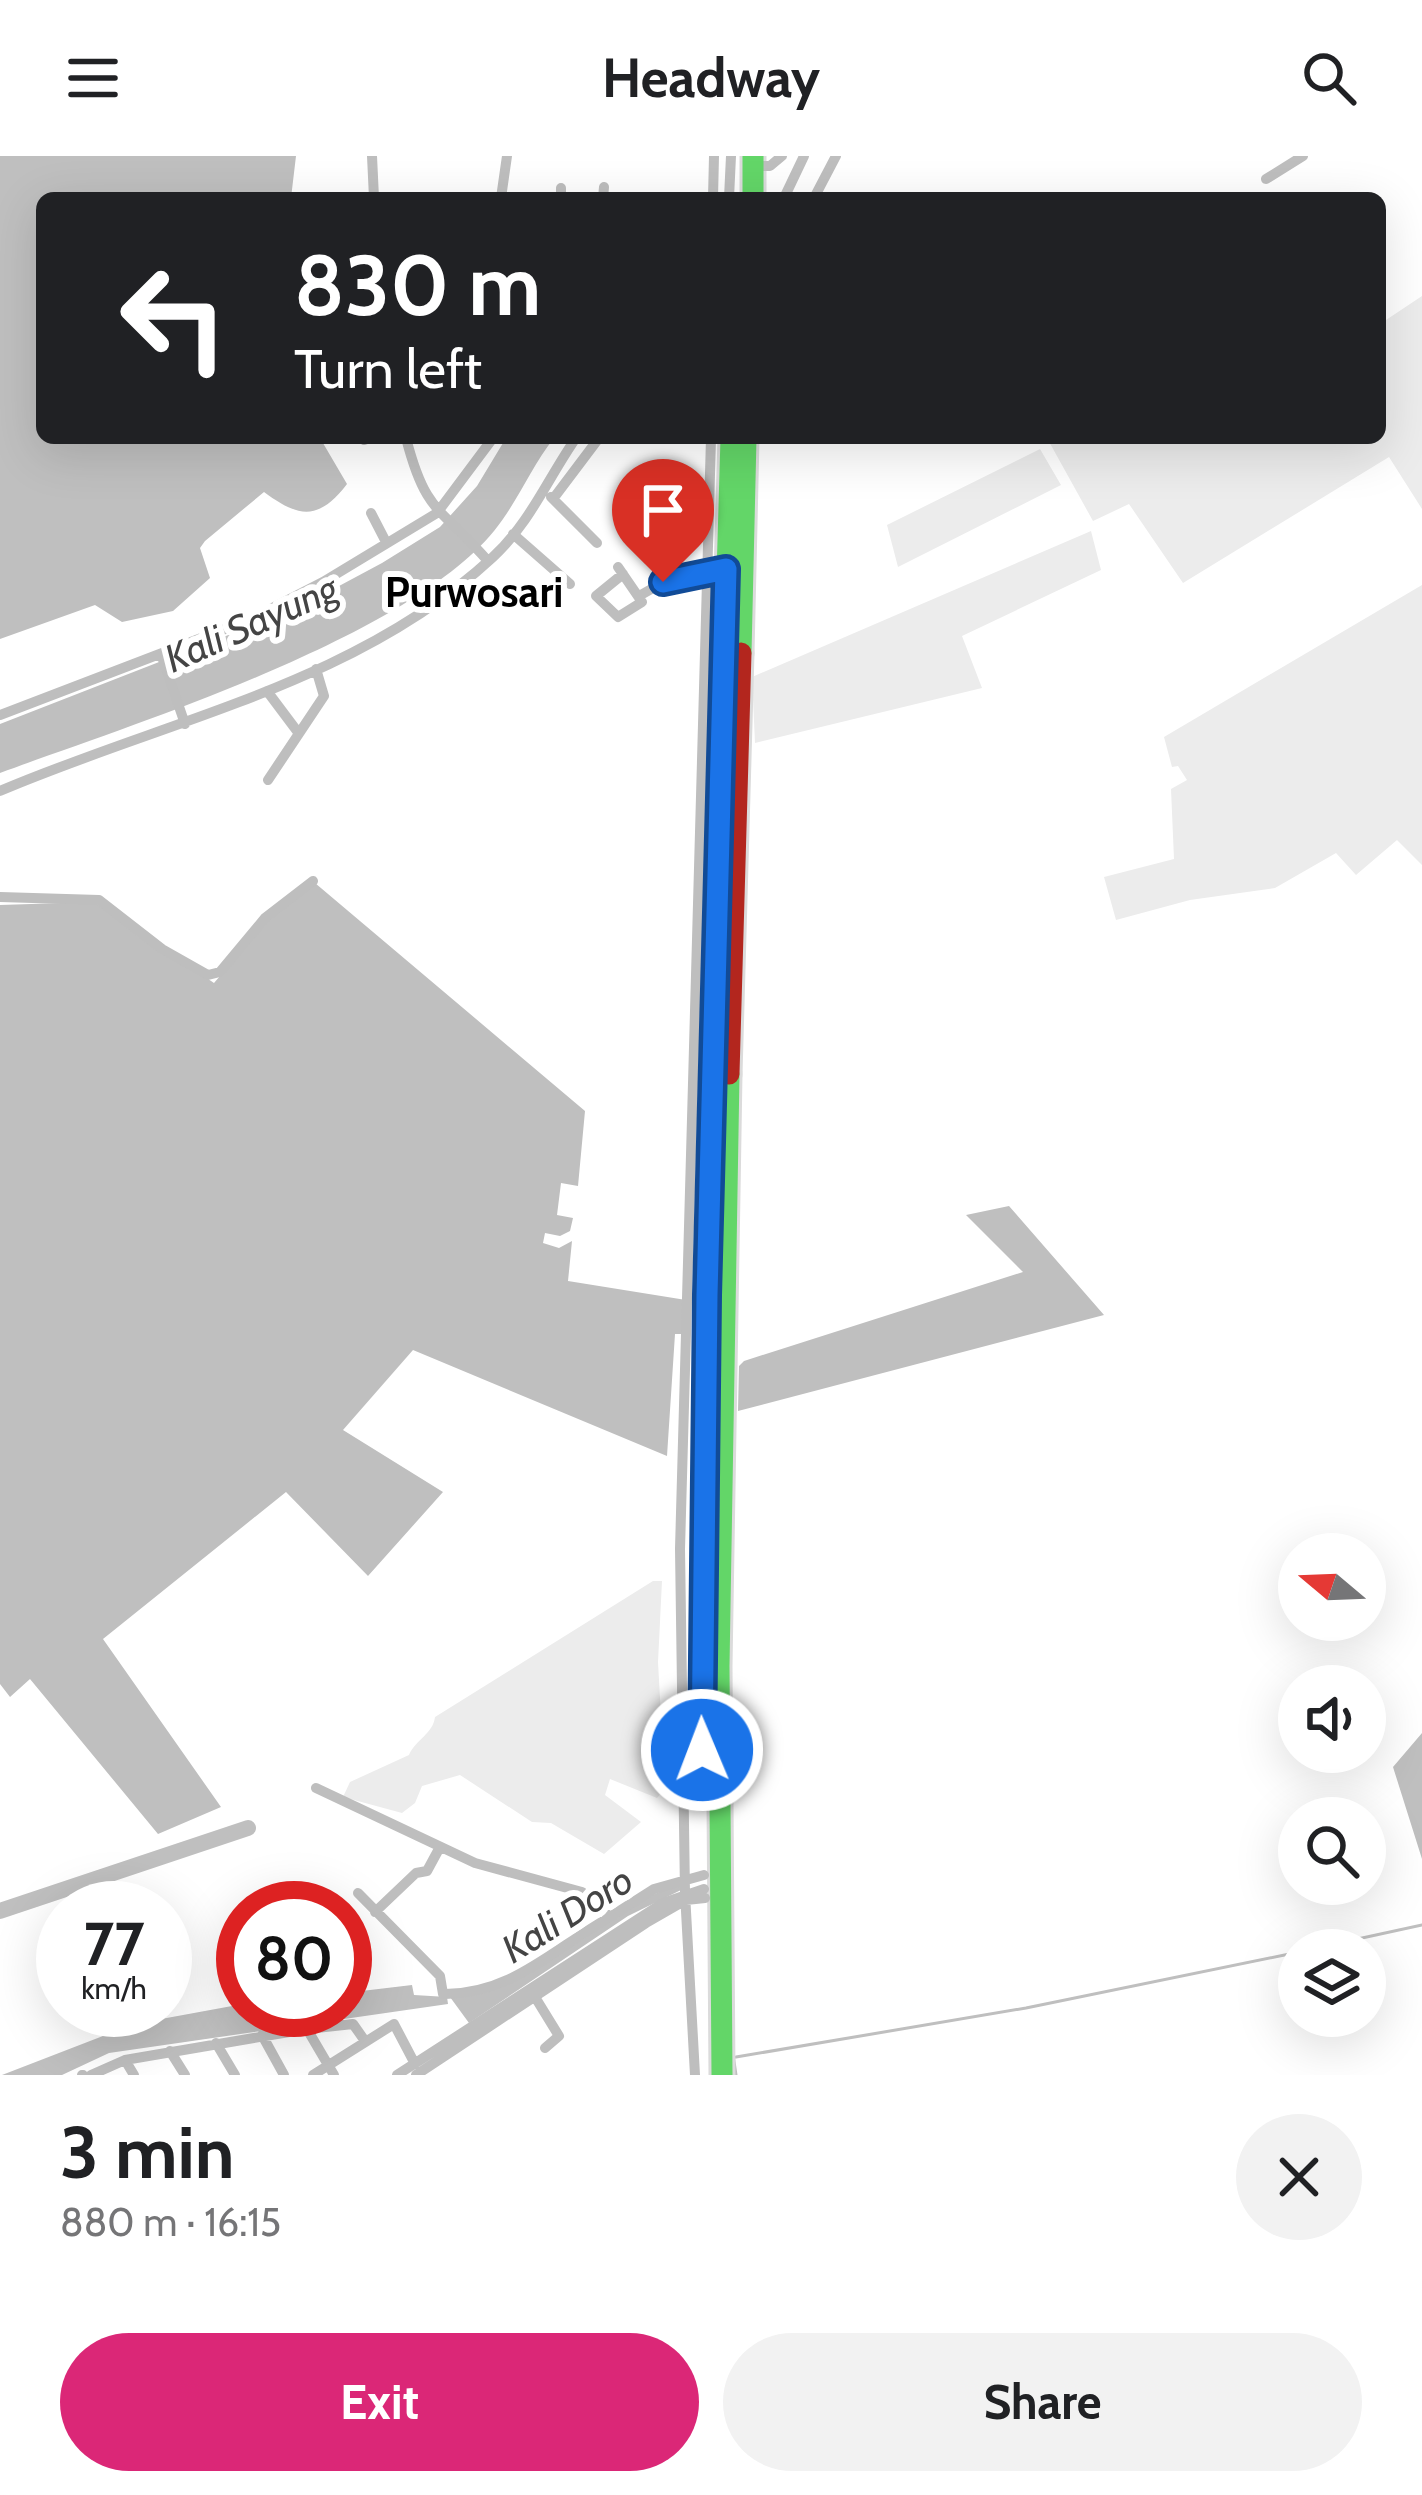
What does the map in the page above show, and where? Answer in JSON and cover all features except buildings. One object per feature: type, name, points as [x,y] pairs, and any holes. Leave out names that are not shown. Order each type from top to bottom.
[{"type":"highway","points":[[741,192],[744,158]]},
{"type":"highway","points":[[722,2075],[698,1890],[721,1298],[725,874],[717,570],[742,444]]},
{"type":"highway","points":[[709,2075],[698,1890],[704,1543],[743,444]]},
{"type":"street","points":[[372,156],[374,192]]},
{"type":"street","points":[[502,192],[507,156]]},
{"type":"street","points":[[712,192],[714,156]]},
{"type":"street","points":[[744,158],[770,166],[782,156]]},
{"type":"street","points":[[817,192],[836,156]]},
{"type":"street","points":[[1265,179],[1303,156]]},
{"type":"street","points":[[408,444],[418,486],[441,516],[488,561]]},
{"type":"street","points":[[0,716],[251,619],[441,516],[489,444]]},
{"type":"street","points":[[549,494],[574,444]]},
{"type":"street","points":[[0,791],[267,692],[398,628],[488,561],[594,444]]},
{"type":"street","points":[[695,2075],[698,1890],[680,1549],[717,570],[711,444]]},
{"type":"street","points":[[549,494],[597,543]]},
{"type":"street","points":[[371,512],[386,542]]},
{"type":"street","points":[[513,534],[570,584]]},
{"type":"street","points":[[639,596],[669,579],[717,570]]},
{"type":"street","points":[[620,571],[639,596],[641,606],[622,617],[596,599],[620,571]]},
{"type":"street","points":[[162,656],[184,723]]},
{"type":"street","points":[[268,780],[326,691],[316,669]]},
{"type":"street","points":[[267,692],[297,731]]},
{"type":"street","points":[[0,896],[99,900],[162,950],[208,975],[220,972],[265,918],[313,881]]},
{"type":"street","points":[[680,1549],[704,1543]]},
{"type":"street","points":[[316,1788],[475,1862],[582,1892],[610,1917]]},
{"type":"street","points":[[375,1912],[416,1873],[427,1870],[440,1847]]},
{"type":"street","points":[[524,1988],[595,1936],[610,1917],[654,1889],[698,1890]]},
{"type":"street","points":[[397,2075],[416,2070],[477,2030],[595,1936],[698,1890]]},
{"type":"street","points":[[372,1909],[440,1976],[442,1994],[472,1995],[524,1988],[698,1890]]},
{"type":"street","points":[[524,1988],[558,2034],[544,2048]]},
{"type":"street","points":[[313,2075],[331,2071],[394,2024],[416,2070]]},
{"type":"street","points":[[85,2075],[125,2060],[250,2037]]},
{"type":"street","points":[[263,2037],[284,2075]]},
{"type":"street","points":[[312,2037],[331,2071]]},
{"type":"street","points":[[362,2037],[365,2042]]},
{"type":"street","points":[[216,2043],[235,2075]]},
{"type":"street","points":[[170,2051],[185,2075]]},
{"type":"street","points":[[435,2059],[442,2075]]},
{"type":"street","points":[[125,2060],[134,2075]]},
{"type":"shaded area","points":[[0,156],[296,156],[292,192],[36,192],[36,444],[324,444],[347,484],[327,505],[307,512],[287,507],[264,492],[205,541],[200,548],[210,578],[173,611],[122,622],[95,605],[0,639]]},
{"type":"shaded area","points":[[1422,296],[1422,509],[1389,457],[1183,583],[1129,504],[1093,521],[1050,444],[1386,444],[1386,320]]},
{"type":"shaded area","points":[[502,444],[550,444],[494,531],[453,570],[398,607],[264,674],[0,773],[0,724],[298,608],[440,527],[477,486]]},
{"type":"shaded area","points":[[1040,449],[1061,485],[898,567],[887,525]]},
{"type":"shaded area","points":[[1091,531],[1101,570],[962,636],[982,688],[755,743],[752,677]]},
{"type":"shaded area","points":[[1422,585],[1422,865],[1397,840],[1356,875],[1336,853],[1275,888],[1190,900],[1116,920],[1104,877],[1174,859],[1171,789],[1187,780],[1178,766],[1172,767],[1164,737]]},
{"type":"shaded area","points":[[315,883],[585,1111],[578,1186],[561,1183],[557,1215],[573,1218],[570,1231],[560,1236],[545,1233],[543,1243],[559,1248],[572,1241],[568,1281],[686,1300],[685,1334],[675,1334],[667,1456],[413,1350],[343,1430],[443,1492],[368,1576],[286,1492],[103,1639],[221,1807],[158,1834],[30,1679],[10,1697],[0,1684],[0,905],[94,902],[214,983],[275,912]]},
{"type":"shaded area","points":[[1009,1206],[1104,1315],[738,1411],[739,1366],[744,1361],[1023,1272],[966,1215]]},
{"type":"shaded area","points":[[653,1581],[662,1581],[658,1662],[665,1789],[657,1798],[610,1779],[605,1795],[641,1822],[604,1854],[551,1823],[532,1822],[460,1775],[422,1786],[415,1803],[402,1813],[343,1797],[350,1782],[409,1755],[435,1717]]},
{"type":"shaded area","points":[[1422,1733],[1422,1859],[1393,1767]]},
{"type":"shaded area","points":[[680,1884],[681,1890],[628,1916],[469,2023],[450,1997],[512,1981],[622,1912]]},
{"type":"shaded area","points":[[412,1985],[414,1995],[447,1997],[448,2004],[372,2015],[372,1990]]},
{"type":"shaded area","points":[[216,2009],[216,2037],[220,2037],[109,2053],[62,2075],[2,2075],[100,2037],[192,2037],[192,2013]]},
{"type":"waterway","name":"Kali Sayung","points":[[787,192],[804,156]]},
{"type":"waterway","points":[[731,1486],[732,1418]]},
{"type":"waterway","points":[[0,1911],[248,1828]]},
{"type":"waterway","points":[[1386,1933],[1422,1925]]},
{"type":"waterway","points":[[736,2057],[1026,2008],[1278,1956]]},
{"type":"waterway","points":[[732,2048],[736,2075]]},
{"type":"traffic: fast","points":[[753,156],[753,192]]},
{"type":"traffic: fast","points":[[723,712],[731,444]]},
{"type":"traffic: fast","points":[[741,653],[746,444]]},
{"type":"traffic: fast","points":[[722,2075],[719,1666],[729,1074]]},
{"type":"traffic: slow","points":[[709,1187],[723,712]]},
{"type":"traffic: jam","points":[[729,1074],[741,653]]},
{"type":"traffic: jam","points":[[701,1738],[707,1320]]},
{"type":"district","name":"Purwosari","points":[[474,592]]},
{"type":"route","points":[[663,582],[726,569],[707,1295],[702,1750]]},
{"type":"water label","name":"Kali Doro","points":[[567,1914]]}]
